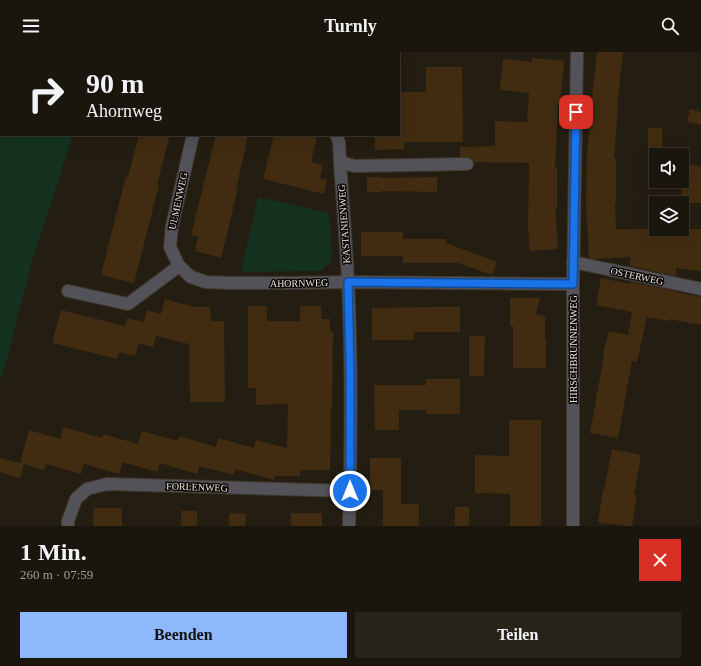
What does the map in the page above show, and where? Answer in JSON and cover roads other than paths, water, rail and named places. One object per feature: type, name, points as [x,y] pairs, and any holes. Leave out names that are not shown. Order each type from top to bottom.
[{"type":"street","name":"HIRSCHBRUNNENWEG","points":[[572,526],[573,262],[577,52]]},
{"type":"street","name":"ULMENWEG","points":[[179,266],[170,247],[172,226],[193,136]]},
{"type":"street","name":"KASTANIENWEG","points":[[336,136],[339,142],[348,282],[350,366],[349,526]]},
{"type":"street","points":[[340,162],[354,166],[467,164]]},
{"type":"street","name":"OSTERWEG","points":[[573,262],[701,289]]},
{"type":"street","name":"AHORNWEG","points":[[179,266],[191,277],[206,282],[573,284]]},
{"type":"street","points":[[68,291],[128,304],[179,266]]},
{"type":"street","name":"FORLENWEG","points":[[68,526],[68,521],[76,499],[87,489],[107,484],[350,491]]}]
